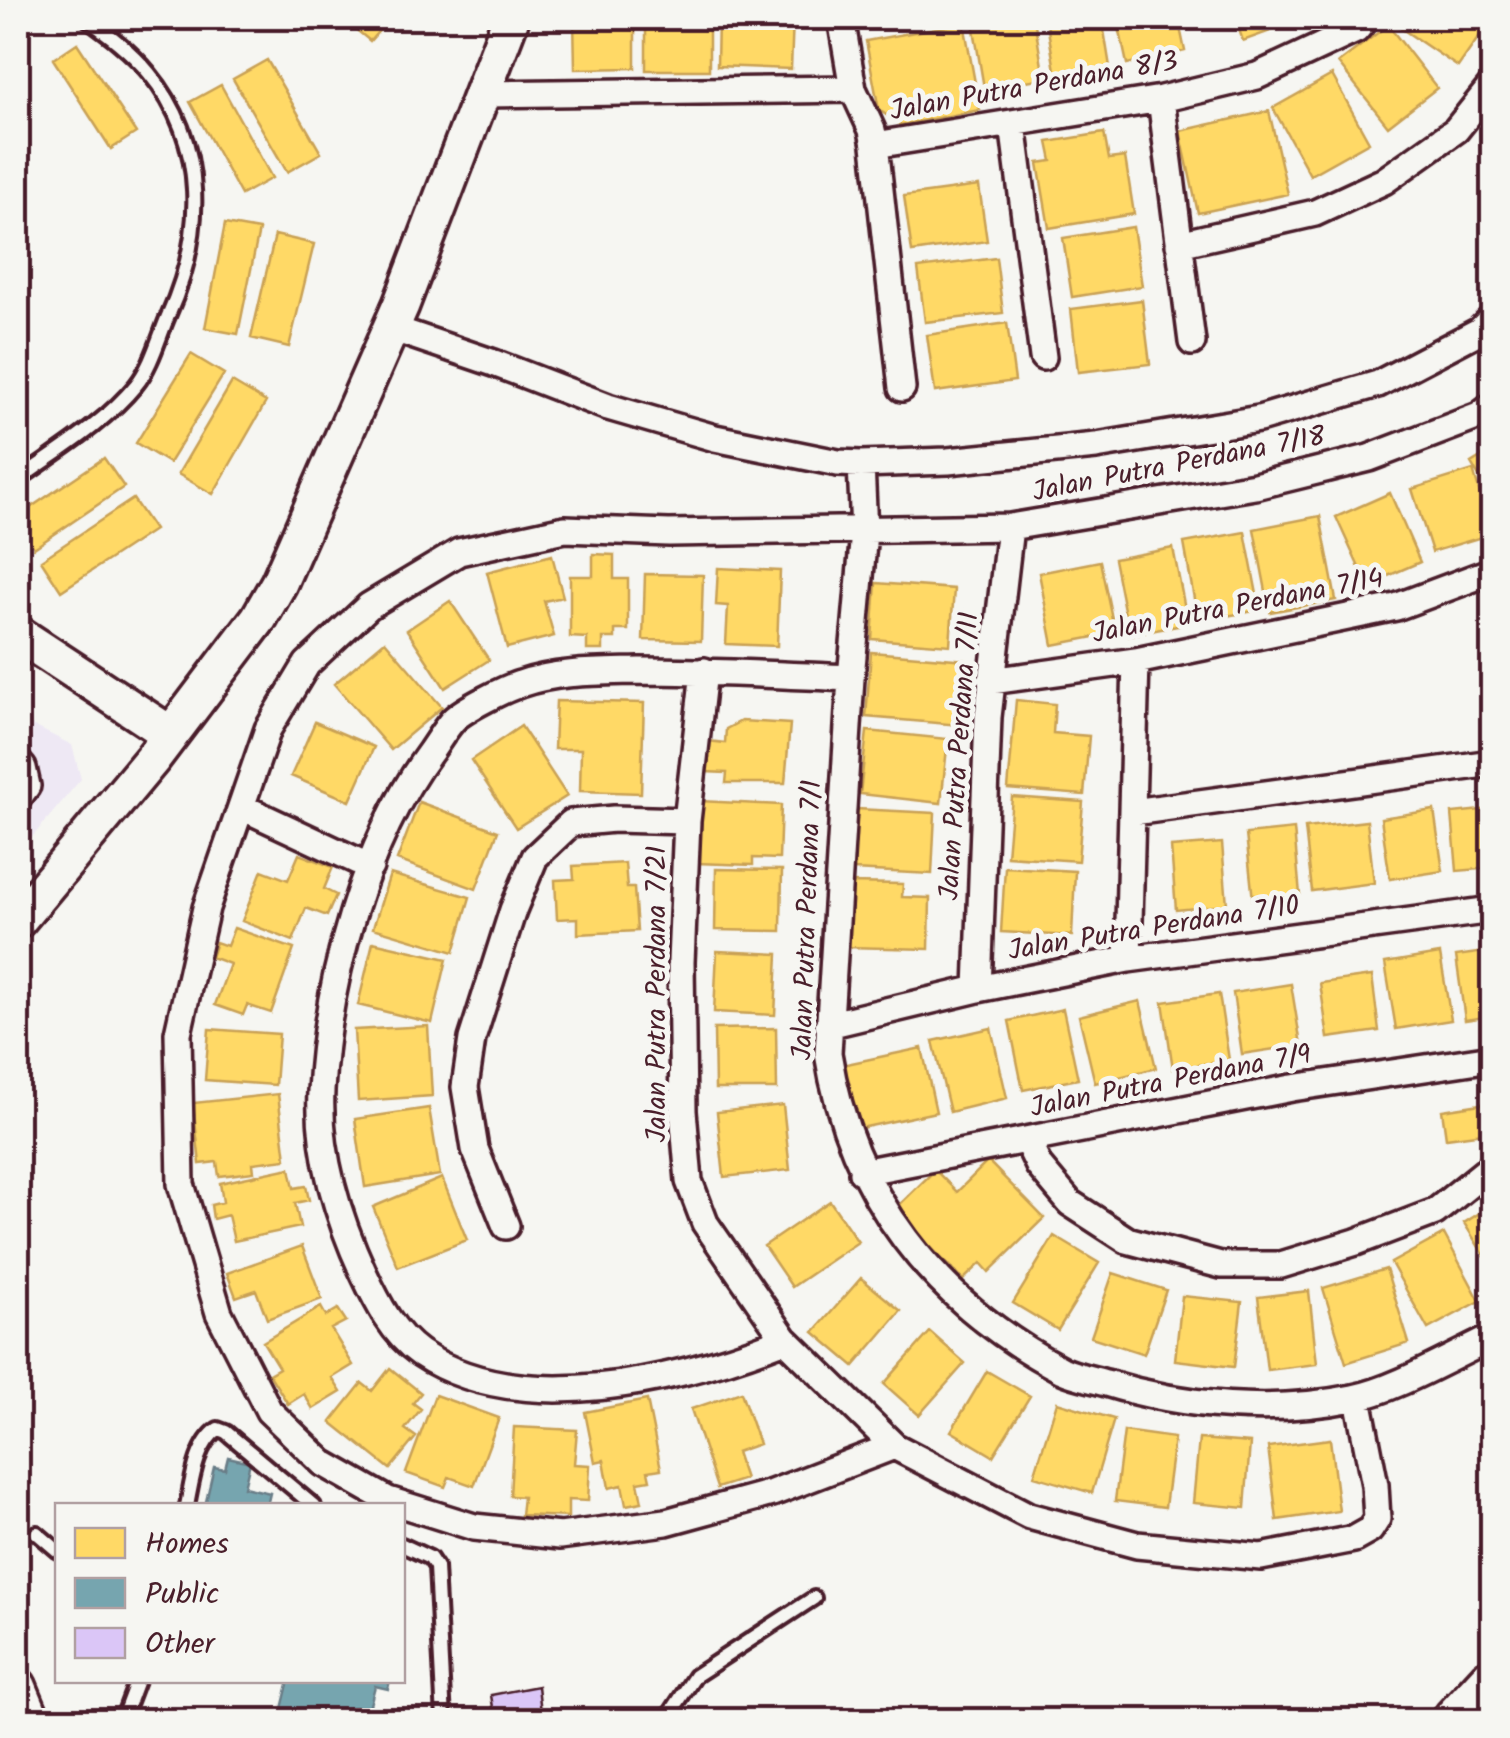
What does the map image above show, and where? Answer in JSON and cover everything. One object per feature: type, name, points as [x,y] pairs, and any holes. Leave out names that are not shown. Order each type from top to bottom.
[{"type":"highway","points":[[1456,1720],[1492,1681]]},
{"type":"street","points":[[18,920],[259,618],[391,328],[511,18]]},
{"type":"street","points":[[841,18],[854,89],[875,144],[902,388]]},
{"type":"street","name":"Jalan Putra Perdana 8/3","points":[[875,144],[1161,98],[1258,76],[1356,30],[1366,18]]},
{"type":"street","points":[[1178,244],[1314,213],[1384,180],[1456,130],[1492,85]]},
{"type":"street","points":[[482,94],[854,89]]},
{"type":"street","points":[[1161,98],[1192,342]]},
{"type":"street","points":[[1013,124],[1043,357]]},
{"type":"street","points":[[391,328],[494,362],[608,407],[715,438],[838,463],[861,464],[948,461],[1096,446],[1259,419],[1378,384],[1479,331],[1492,318]]},
{"type":"street","name":"Jalan Putra Perdana 7/18","points":[[398,1503],[323,1463],[269,1411],[220,1313],[181,1184],[178,1033],[206,908],[268,729],[307,664],[369,606],[459,552],[566,529],[669,533],[1010,527],[1255,486],[1350,463],[1479,416],[1492,406]]},
{"type":"street","name":"Jalan Putra Perdana 7/1","points":[[861,464],[864,532],[828,1053],[834,1094],[862,1172],[882,1208],[939,1281],[1000,1330],[1065,1371],[1152,1398],[1244,1406],[1358,1398],[1492,1338]]},
{"type":"street","name":"Jalan Putra Perdana 7/11","points":[[978,989],[991,681],[1010,527]]},
{"type":"street","name":"Jalan Putra Perdana 7/14","points":[[991,681],[1136,661],[1396,607],[1492,571]]},
{"type":"street","points":[[18,634],[170,734]]},
{"type":"street","points":[[1128,959],[1136,661]]},
{"type":"street","points":[[785,1340],[740,1357],[652,1378],[584,1388],[530,1388],[478,1380],[419,1352],[380,1310],[349,1241],[326,1161],[321,1093],[336,978],[376,847],[409,781],[455,718],[520,684],[590,672],[704,671],[851,678]]},
{"type":"street","name":"Jalan Putra Perdana 7/21","points":[[704,671],[687,821],[681,962],[683,1111],[689,1180],[705,1223],[785,1340],[894,1446],[1028,1516],[1137,1545],[1261,1557],[1354,1539],[1370,1530],[1377,1519],[1375,1485],[1358,1398]]},
{"type":"street","points":[[1133,812],[1492,763]]},
{"type":"street","points":[[18,798],[27,786],[20,765]]},
{"type":"street","points":[[242,807],[370,866]]},
{"type":"street","points":[[506,1226],[475,1149],[465,1087],[472,1039],[513,910],[535,857],[571,823],[614,819],[687,821]]},
{"type":"street","name":"Jalan Putra Perdana 7/10","points":[[828,1025],[1128,959],[1492,910]]},
{"type":"street","name":"Jalan Putra Perdana 7/9","points":[[862,1172],[1292,1088],[1492,1058]]},
{"type":"street","points":[[1027,1140],[1040,1166],[1070,1203],[1127,1240],[1221,1265],[1281,1264],[1356,1242],[1435,1212],[1492,1166]]},
{"type":"street","name":"Jalan Putra Perdana 7/18","points":[[405,1505],[474,1526],[560,1536],[666,1522],[772,1493],[894,1446]]},
{"type":"street","points":[[18,1686],[32,1720]]},
{"type":"lane","points":[[18,480],[97,423],[138,382],[182,286],[193,221],[197,189],[190,147],[175,116],[151,74],[122,45],[86,18]]},
{"type":"lane","points":[[188,1503],[196,1466],[210,1434],[218,1428],[310,1503]]},
{"type":"lane","points":[[37,1533],[55,1548]]},
{"type":"lane","points":[[405,1546],[420,1552],[436,1567],[444,1720]]},
{"type":"lane","points":[[666,1720],[695,1676],[814,1598]]},
{"type":"lane","points":[[122,1720],[136,1683]]},
{"type":"shaded area","points":[[18,718],[72,745],[81,779],[18,854]]},
{"type":"building: Homes","points":[[342,18],[390,18],[370,41]]},
{"type":"building: Homes","points":[[574,18],[635,18],[635,68],[575,69]]},
{"type":"building: Homes","points":[[646,18],[709,18],[709,70],[646,70]]},
{"type":"building: Homes","points":[[718,18],[793,18],[791,69],[717,66]]},
{"type":"building: Homes","points":[[1034,18],[1044,78],[984,88],[973,23]]},
{"type":"building: Homes","points":[[1046,18],[1102,18],[1110,67],[1056,76]]},
{"type":"building: Homes","points":[[1117,18],[1178,18],[1185,51],[1127,64]]},
{"type":"building: Homes","points":[[1235,18],[1280,18],[1284,26],[1243,41]]},
{"type":"building: Homes","points":[[1390,18],[1492,18],[1458,67]]},
{"type":"building: Homes","points":[[964,23],[980,110],[901,125],[879,110],[866,41]]},
{"type":"building: Homes","points":[[1388,25],[1437,88],[1388,126],[1338,63]]},
{"type":"building: Homes","points":[[77,43],[136,133],[111,149],[53,59]]},
{"type":"building: Homes","points":[[267,60],[321,153],[287,172],[233,79]]},
{"type":"building: Homes","points":[[1332,75],[1369,142],[1310,175],[1273,108]]},
{"type":"building: Homes","points":[[221,85],[272,178],[241,195],[190,102]]},
{"type":"building: Homes","points":[[1269,111],[1288,194],[1198,213],[1180,131]]},
{"type":"building: Homes","points":[[1104,133],[1109,159],[1125,157],[1134,214],[1049,228],[1038,163],[1052,161],[1048,142]]},
{"type":"building: Homes","points":[[979,186],[987,241],[912,252],[904,196]]},
{"type":"building: Homes","points":[[225,224],[259,230],[238,334],[205,328]]},
{"type":"building: Homes","points":[[1133,227],[1142,286],[1072,297],[1063,238]]},
{"type":"building: Homes","points":[[275,235],[314,244],[289,347],[251,338]]},
{"type":"building: Homes","points":[[996,258],[1003,313],[925,322],[918,268]]},
{"type":"building: Homes","points":[[1142,300],[1150,364],[1078,372],[1071,309]]},
{"type":"building: Homes","points":[[1007,323],[1015,381],[935,392],[927,335]]},
{"type":"building: Homes","points":[[191,354],[224,374],[169,463],[136,443]]},
{"type":"building: Homes","points":[[232,382],[266,402],[213,494],[178,474]]},
{"type":"building: Homes","points":[[1492,450],[1492,499],[1471,463]]},
{"type":"building: Homes","points":[[104,458],[124,487],[34,548],[18,523],[18,516]]},
{"type":"building: Homes","points":[[1473,470],[1492,534],[1432,552],[1412,489]]},
{"type":"building: Homes","points":[[1390,493],[1420,562],[1367,585],[1336,517]]},
{"type":"building: Homes","points":[[133,499],[154,530],[61,591],[41,560]]},
{"type":"building: Homes","points":[[1320,516],[1336,600],[1270,612],[1254,529]]},
{"type":"building: Homes","points":[[1245,532],[1260,610],[1198,621],[1184,543]]},
{"type":"building: Homes","points":[[1173,548],[1188,624],[1129,635],[1114,559]]},
{"type":"building: Homes","points":[[593,554],[614,555],[614,579],[628,579],[628,630],[615,630],[615,638],[603,638],[603,650],[587,650],[587,638],[570,637],[570,576],[593,576]]},
{"type":"building: Homes","points":[[552,555],[563,597],[544,601],[554,636],[507,648],[487,572]]},
{"type":"building: Homes","points":[[1100,561],[1115,633],[1053,645],[1039,573]]},
{"type":"building: Homes","points":[[718,568],[780,571],[777,646],[726,644],[728,606],[716,605]]},
{"type":"building: Homes","points":[[645,574],[703,575],[701,641],[643,640]]},
{"type":"building: Homes","points":[[876,583],[954,589],[950,645],[872,639]]},
{"type":"building: Homes","points":[[450,601],[489,660],[445,688],[407,630]]},
{"type":"building: Homes","points":[[385,641],[442,707],[391,750],[334,684]]},
{"type":"building: Homes","points":[[871,652],[966,660],[960,725],[866,717]]},
{"type":"building: Homes","points":[[1016,700],[1055,704],[1053,733],[1089,736],[1084,795],[1008,789]]},
{"type":"building: Homes","points":[[556,701],[644,703],[641,793],[580,791],[581,749],[554,749]]},
{"type":"building: Homes","points":[[741,721],[790,724],[785,783],[726,783],[727,773],[705,772],[708,741],[725,743],[726,729]]},
{"type":"building: Homes","points":[[315,722],[374,747],[350,801],[291,776]]},
{"type":"building: Homes","points":[[521,726],[567,796],[516,828],[471,760]]},
{"type":"building: Homes","points":[[867,731],[948,739],[941,803],[860,794]]},
{"type":"building: Homes","points":[[1012,797],[1083,802],[1078,861],[1007,856]]},
{"type":"building: Homes","points":[[699,801],[781,805],[779,859],[753,858],[753,865],[696,863]]},
{"type":"building: Homes","points":[[419,802],[498,831],[476,889],[397,860]]},
{"type":"building: Homes","points":[[856,809],[935,813],[932,874],[853,870]]},
{"type":"building: Homes","points":[[1492,809],[1492,868],[1457,871],[1452,813]]},
{"type":"building: Homes","points":[[1434,810],[1443,871],[1390,879],[1381,818]]},
{"type":"building: Homes","points":[[1367,821],[1374,883],[1312,891],[1305,828]]},
{"type":"building: Homes","points":[[1294,829],[1300,895],[1253,900],[1246,834]]},
{"type":"building: Homes","points":[[1222,843],[1227,905],[1176,910],[1171,847]]},
{"type":"building: Homes","points":[[299,854],[333,867],[324,889],[336,895],[327,916],[306,908],[293,941],[242,921],[262,870],[288,880]]},
{"type":"building: Homes","points":[[625,863],[627,888],[634,888],[637,931],[578,934],[578,918],[557,919],[555,880],[574,879],[573,866]]},
{"type":"building: Homes","points":[[1005,867],[1075,871],[1072,936],[1001,932]]},
{"type":"building: Homes","points":[[716,869],[782,870],[781,931],[715,930]]},
{"type":"building: Homes","points":[[390,874],[470,897],[454,952],[373,928]]},
{"type":"building: Homes","points":[[847,883],[903,884],[902,897],[930,898],[929,949],[845,947]]},
{"type":"building: Homes","points":[[234,928],[294,949],[271,1013],[247,1005],[243,1015],[215,1005],[230,964],[211,957],[216,942],[227,946]]},
{"type":"building: Homes","points":[[373,942],[447,959],[432,1023],[358,1005]]},
{"type":"building: Homes","points":[[717,951],[778,954],[775,1015],[714,1012]]},
{"type":"building: Homes","points":[[1492,951],[1492,1016],[1465,1020],[1456,956]]},
{"type":"building: Homes","points":[[1440,954],[1451,1020],[1396,1029],[1385,963]]},
{"type":"building: Homes","points":[[1372,976],[1379,1031],[1328,1038],[1320,983]]},
{"type":"building: Homes","points":[[1291,984],[1301,1045],[1242,1054],[1233,993]]},
{"type":"building: Homes","points":[[1219,994],[1229,1060],[1173,1069],[1163,1002]]},
{"type":"building: Homes","points":[[1140,1001],[1156,1068],[1095,1083],[1079,1016]]},
{"type":"building: Homes","points":[[1063,1009],[1078,1079],[1023,1090],[1009,1021]]},
{"type":"building: Homes","points":[[428,1026],[432,1096],[358,1101],[354,1030]]},
{"type":"building: Homes","points":[[776,1028],[777,1089],[715,1089],[714,1029]]},
{"type":"building: Homes","points":[[991,1028],[1007,1098],[950,1112],[933,1041]]},
{"type":"building: Homes","points":[[209,1029],[279,1034],[275,1085],[205,1080]]},
{"type":"building: Homes","points":[[922,1048],[936,1112],[856,1129],[842,1065]]},
{"type":"building: Homes","points":[[278,1094],[286,1159],[253,1163],[254,1172],[219,1176],[217,1162],[200,1164],[193,1103]]},
{"type":"building: Homes","points":[[1487,1103],[1491,1132],[1446,1138],[1442,1110]]},
{"type":"building: Homes","points":[[783,1105],[790,1170],[724,1177],[717,1112]]},
{"type":"building: Homes","points":[[429,1108],[440,1175],[365,1187],[355,1119]]},
{"type":"building: Homes","points":[[988,1161],[1044,1218],[989,1272],[981,1263],[963,1280],[894,1210],[935,1170],[957,1192]]},
{"type":"building: Homes","points":[[290,1168],[294,1188],[306,1186],[309,1200],[295,1203],[300,1227],[234,1241],[228,1215],[213,1219],[211,1205],[223,1202],[220,1183]]},
{"type":"building: Homes","points":[[442,1178],[467,1240],[398,1267],[373,1207]]},
{"type":"building: Homes","points":[[830,1201],[858,1242],[792,1287],[764,1246]]},
{"type":"building: Homes","points":[[1492,1205],[1492,1268],[1464,1223]]},
{"type":"building: Homes","points":[[1444,1234],[1480,1301],[1428,1329],[1391,1263]]},
{"type":"building: Homes","points":[[1054,1236],[1099,1263],[1058,1330],[1013,1303]]},
{"type":"building: Homes","points":[[302,1246],[322,1299],[267,1319],[256,1290],[236,1297],[227,1273]]},
{"type":"building: Homes","points":[[1386,1269],[1409,1343],[1346,1363],[1323,1288]]},
{"type":"building: Homes","points":[[1113,1273],[1166,1290],[1144,1354],[1091,1337]]},
{"type":"building: Homes","points":[[861,1278],[901,1311],[854,1366],[814,1332]]},
{"type":"building: Homes","points":[[1309,1291],[1317,1364],[1267,1370],[1258,1297]]},
{"type":"building: Homes","points":[[1182,1296],[1242,1302],[1234,1367],[1175,1360]]},
{"type":"building: Homes","points":[[321,1307],[326,1316],[338,1309],[346,1321],[331,1329],[353,1365],[332,1378],[341,1392],[313,1409],[304,1394],[288,1404],[269,1374],[279,1368],[263,1342]]},
{"type":"building: Homes","points":[[930,1332],[965,1363],[919,1415],[884,1384]]},
{"type":"building: Homes","points":[[390,1368],[421,1393],[413,1403],[421,1409],[405,1429],[416,1437],[390,1469],[331,1422],[362,1383],[372,1391]]},
{"type":"building: Homes","points":[[987,1371],[1030,1396],[993,1456],[951,1431]]},
{"type":"building: Homes","points":[[741,1392],[759,1444],[736,1452],[745,1479],[717,1488],[691,1409]]},
{"type":"building: Homes","points":[[435,1395],[499,1418],[474,1486],[449,1477],[445,1487],[406,1473]]},
{"type":"building: Homes","points":[[647,1400],[661,1469],[648,1471],[650,1480],[638,1482],[642,1502],[626,1505],[622,1485],[609,1488],[604,1460],[595,1462],[585,1412]]},
{"type":"building: Homes","points":[[1057,1402],[1114,1419],[1092,1493],[1034,1476]]},
{"type":"building: Homes","points":[[514,1427],[577,1430],[574,1464],[590,1465],[588,1501],[568,1500],[568,1517],[521,1515],[523,1497],[510,1496]]},
{"type":"building: Homes","points":[[1124,1431],[1174,1438],[1165,1507],[1115,1501]]},
{"type":"building: Homes","points":[[1199,1439],[1250,1443],[1245,1508],[1193,1503]]},
{"type":"building: Homes","points":[[1330,1439],[1339,1511],[1277,1520],[1268,1447]]},
{"type":"building: Public","points":[[228,1457],[250,1462],[244,1487],[270,1493],[268,1503],[206,1503],[214,1467],[225,1469]]},
{"type":"building: Public","points":[[288,1683],[389,1683],[388,1689],[375,1686],[366,1720],[312,1720],[281,1713]]},
{"type":"building: Other","points":[[538,1686],[541,1712],[495,1720],[491,1695]]}]
